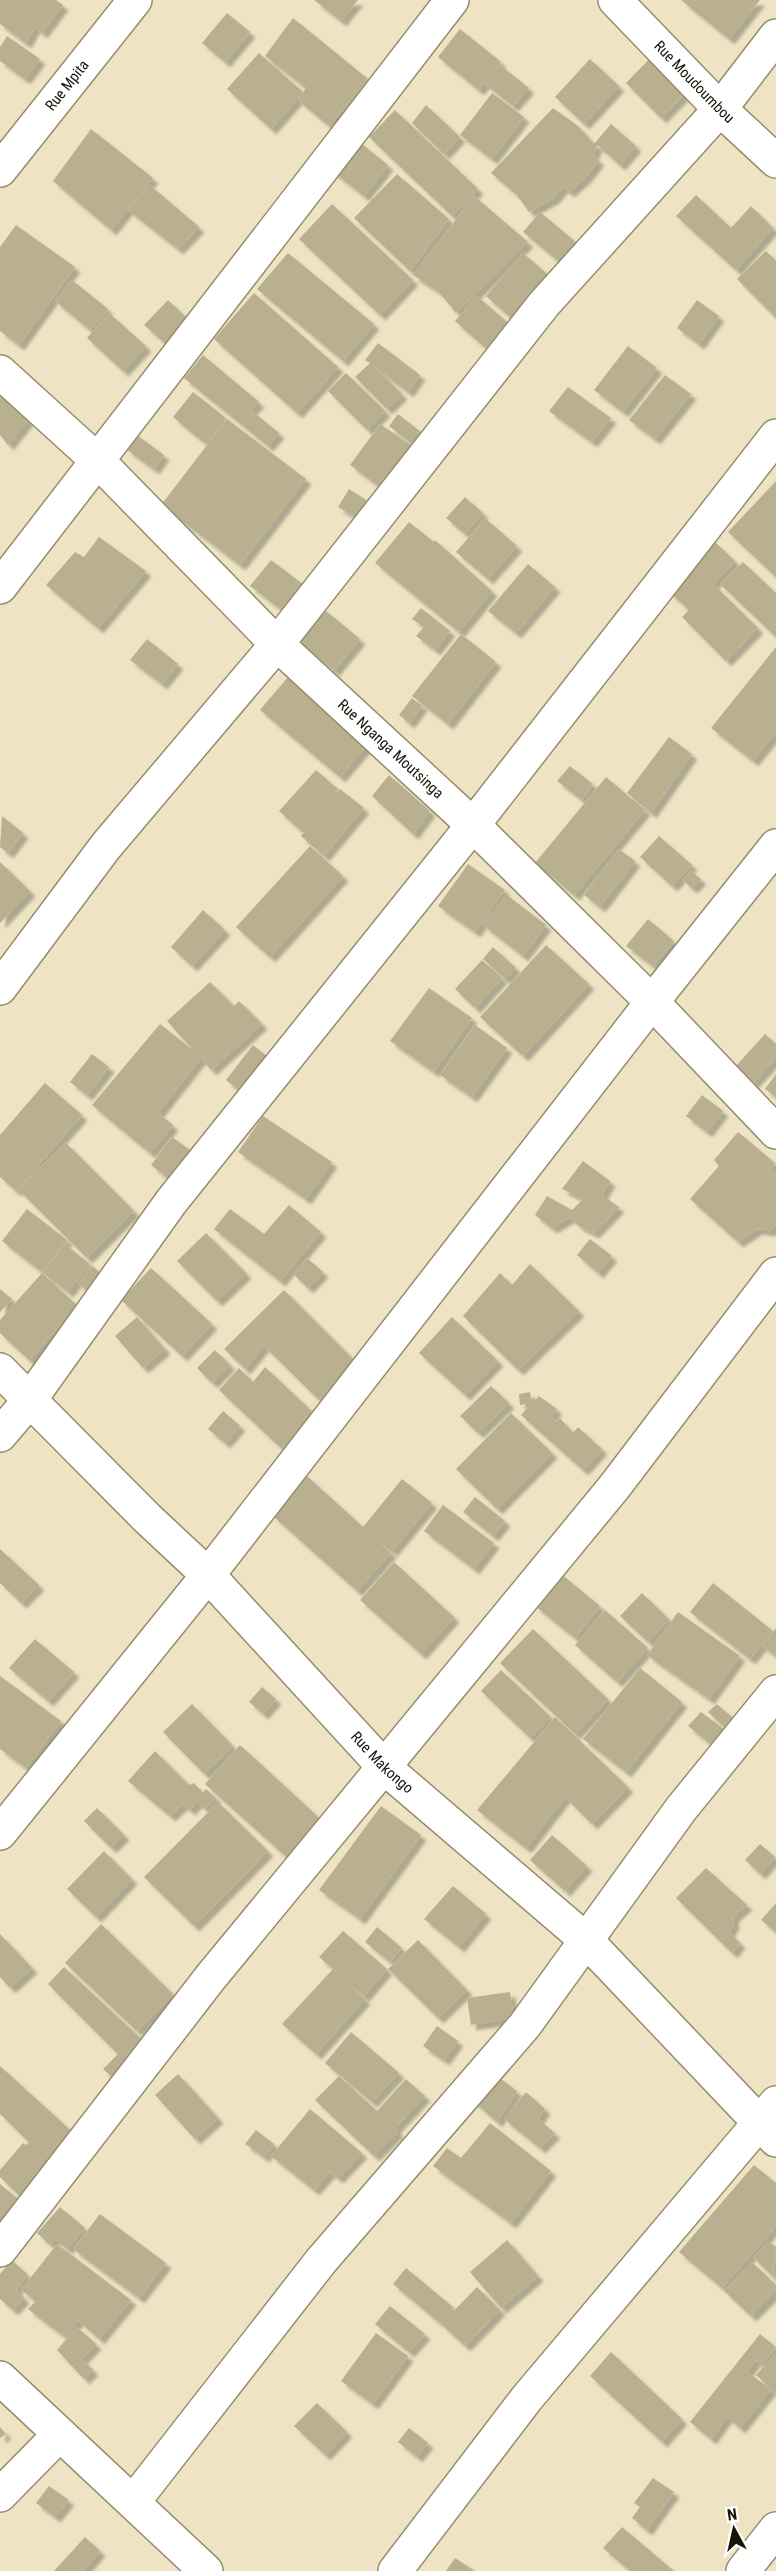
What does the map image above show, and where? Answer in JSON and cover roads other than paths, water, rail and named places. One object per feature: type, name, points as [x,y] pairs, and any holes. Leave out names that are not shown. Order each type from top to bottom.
[{"type":"street","name":"Rue Mpita","points":[[0,170],[135,0]]},
{"type":"street","points":[[0,587],[452,0]]},
{"type":"street","name":"Rue Moudoumbou","points":[[615,0],[720,109],[776,161]]},
{"type":"street","points":[[0,988],[106,846],[277,644],[544,303],[720,109],[776,36]]},
{"type":"street","name":"Rue Nganga Moutsinga","points":[[0,372],[98,461],[277,644],[473,825],[651,1002],[776,1132]]},
{"type":"street","points":[[0,1435],[28,1401],[171,1202],[473,825],[776,436]]},
{"type":"street","points":[[0,1833],[208,1575],[651,1002],[776,846]]},
{"type":"street","points":[[0,2250],[210,1978],[615,1486],[776,1274]]},
{"type":"street","name":"Rue Makongo","points":[[0,1370],[28,1401],[208,1575],[385,1768],[585,1939],[771,2122]]},
{"type":"street","points":[[134,2501],[321,2261],[525,2025],[681,1809],[776,1692]]},
{"type":"street","points":[[395,2571],[527,2398],[771,2122]]},
{"type":"street","points":[[0,2378],[59,2435],[134,2501],[206,2571]]},
{"type":"street","points":[[0,2495],[59,2435]]},
{"type":"street","points":[[743,2571],[776,2529]]}]
